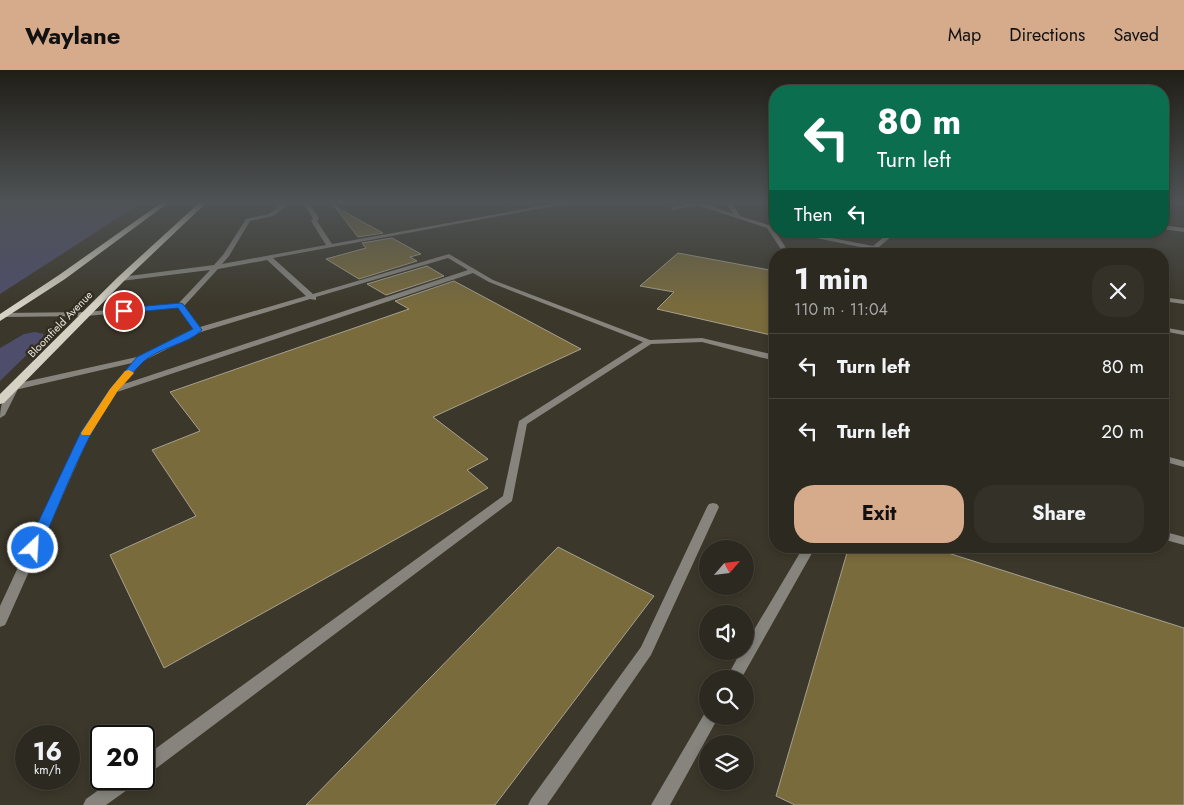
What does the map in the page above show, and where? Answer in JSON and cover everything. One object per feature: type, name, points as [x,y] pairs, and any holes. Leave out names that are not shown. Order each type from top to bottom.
[{"type":"main road","points":[[2,317],[117,237]]},
{"type":"main road","name":"Bloomfield Avenue","points":[[0,401],[121,278],[165,237]]},
{"type":"street","points":[[2,317],[86,314],[180,306],[226,256],[237,237]]},
{"type":"street","points":[[324,237],[328,245]]},
{"type":"street","points":[[121,278],[216,267],[372,237]]},
{"type":"street","points":[[818,237],[874,248],[887,237]]},
{"type":"street","points":[[0,415],[15,387],[140,359],[198,330],[313,298],[448,256],[491,281],[650,342],[702,340],[769,357]]},
{"type":"street","points":[[269,258],[313,298]]},
{"type":"street","points":[[113,391],[473,271]]},
{"type":"street","points":[[1169,300],[1184,302]]},
{"type":"street","points":[[180,306],[198,330]]},
{"type":"street","points":[[1169,330],[1184,333]]},
{"type":"street","points":[[155,759],[508,498],[522,423],[650,342]]},
{"type":"street","points":[[0,621],[86,432],[113,391],[140,359]]},
{"type":"street","points":[[1169,460],[1184,464]]},
{"type":"street","points":[[537,805],[646,651],[713,507]]},
{"type":"street","points":[[1169,537],[1184,541]]},
{"type":"street","points":[[738,670],[806,553]]},
{"type":"street","points":[[660,805],[706,725]]},
{"type":"street","points":[[92,805],[113,790]]},
{"type":"shaded area","points":[[0,237],[88,237],[0,294]]},
{"type":"shaded area","points":[[35,332],[44,334],[42,340],[0,381],[0,348],[24,334]]},
{"type":"building","points":[[392,238],[421,254],[410,257],[417,261],[359,279],[326,259],[366,248],[362,243]]},
{"type":"building","points":[[678,253],[769,270],[769,335],[657,309],[674,292],[640,286]]},
{"type":"building","points":[[427,266],[444,276],[386,295],[367,284]]},
{"type":"building","points":[[454,281],[581,349],[433,417],[488,459],[467,470],[488,488],[164,668],[110,555],[196,516],[152,450],[200,431],[170,392],[409,309],[395,301]]},
{"type":"building","points":[[558,547],[654,596],[495,805],[306,805]]},
{"type":"building","points":[[847,553],[948,553],[1184,628],[1184,805],[795,805],[776,796]]},
{"type":"slow traffic","points":[[86,433],[113,391],[129,373]]},
{"type":"route","points":[[33,548],[86,432],[113,391],[140,359],[198,330],[180,306],[124,311]]}]
